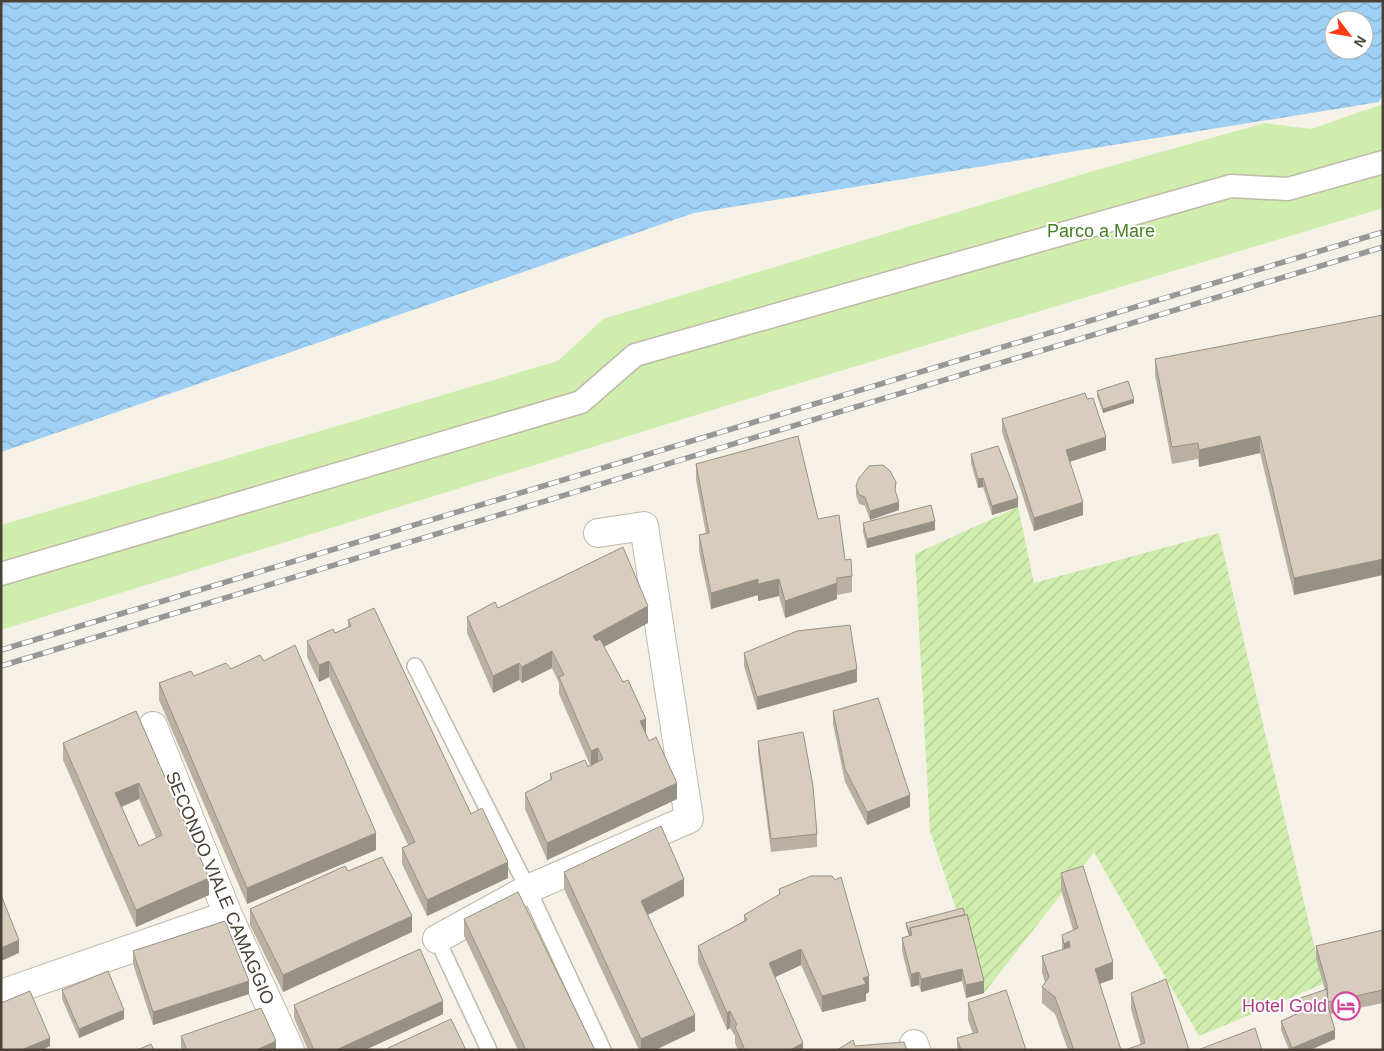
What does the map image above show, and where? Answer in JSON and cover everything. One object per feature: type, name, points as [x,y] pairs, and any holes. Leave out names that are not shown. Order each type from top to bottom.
[{"type":"street","points":[[1,574],[581,402],[635,355],[1231,186],[1288,189],[1383,162]]},
{"type":"street","points":[[437,939],[528,889],[689,819],[644,526],[598,533]]},
{"type":"street","name":"SECONDO VIALE CAMAGGIO","points":[[153,726],[228,915],[290,1050]]},
{"type":"street","points":[[1,994],[228,915]]},
{"type":"lane","points":[[414,666],[528,889],[603,1050]]},
{"type":"lane","points":[[437,939],[489,1050]]},
{"type":"green space","name":"Parco a Mare","points":[[1383,104],[1383,208],[780,389],[1,630],[1,525],[558,361],[603,319],[1093,171],[1265,123],[1311,129]]},
{"type":"green space","points":[[1018,507],[1034,583],[1219,533],[1323,984],[1199,1036],[1094,852],[984,993],[930,831],[915,554]]},
{"type":"water","points":[[1,1],[1383,1],[1383,93],[1379,102],[694,213],[1,452]]},
{"type":"building","points":[[1383,315],[1383,559],[1294,578],[1260,436],[1199,450],[1198,443],[1172,447],[1155,359]]},
{"type":"building","points":[[1128,381],[1134,399],[1103,409],[1097,391]]},
{"type":"building","points":[[1085,393],[1087,399],[1093,398],[1106,437],[1066,450],[1083,502],[1034,518],[1002,419]]},
{"type":"building","points":[[798,436],[818,519],[839,515],[845,560],[851,559],[852,576],[837,578],[837,583],[785,601],[779,579],[758,584],[758,579],[711,593],[699,535],[709,533],[696,464]]},
{"type":"building","points":[[998,446],[1018,498],[992,506],[983,478],[978,479],[971,454]]},
{"type":"building","points":[[883,465],[890,471],[896,482],[895,490],[899,502],[870,511],[865,497],[859,495],[856,486],[859,478],[869,466]]},
{"type":"building","points":[[931,505],[935,521],[867,539],[863,523]]},
{"type":"building","points":[[623,547],[648,606],[593,636],[596,641],[600,639],[623,682],[628,680],[646,719],[640,721],[649,741],[656,737],[677,783],[547,843],[525,793],[552,779],[550,774],[585,760],[588,767],[603,759],[598,748],[591,751],[559,677],[564,675],[552,651],[522,667],[519,663],[493,676],[467,617],[495,602],[498,608]]},
{"type":"building","points":[[374,608],[471,814],[482,808],[508,862],[427,900],[402,848],[415,842],[329,661],[319,665],[307,641],[333,629],[335,633],[351,626],[348,620]]},
{"type":"building","points":[[850,625],[857,669],[757,697],[744,653],[797,631]]},
{"type":"building","points":[[295,645],[376,833],[247,888],[159,683],[191,671],[194,676],[226,663],[231,669],[260,655],[264,661]]},
{"type":"building","points":[[878,698],[910,795],[867,812],[845,769],[833,711]]},
{"type":"building","points":[[136,711],[209,878],[136,910],[63,743]],"holes":[[[139,783],[162,835],[139,846],[115,793]]]},
{"type":"building","points":[[803,732],[813,786],[817,834],[771,839],[758,741]]},
{"type":"building","points":[[661,826],[684,879],[641,901],[695,1015],[641,1039],[564,872]]},
{"type":"building","points":[[382,857],[412,916],[283,975],[250,909],[345,866],[348,871]]},
{"type":"building","points":[[1083,866],[1113,962],[1095,969],[1121,1050],[1074,1050],[1055,997],[1042,987],[1049,977],[1042,956],[1070,947],[1069,941],[1064,944],[1062,935],[1078,928],[1061,873]]},
{"type":"building","points":[[811,876],[832,876],[835,880],[841,877],[869,976],[863,978],[866,984],[822,996],[801,949],[769,963],[803,1043],[790,1050],[745,1050],[735,1027],[737,1025],[730,1011],[727,1013],[698,946],[747,920],[744,915],[780,894],[779,889]]},
{"type":"building","points":[[518,892],[595,1050],[526,1050],[464,919]]},
{"type":"building","points":[[1,895],[19,940],[1,948]]},
{"type":"building","points":[[963,908],[965,915],[910,928],[910,936],[906,923]]},
{"type":"building","points":[[967,914],[984,981],[966,985],[962,969],[921,979],[919,972],[911,974],[902,938],[912,935],[910,928]]},
{"type":"building","points":[[225,921],[249,981],[153,1012],[133,951]]},
{"type":"building","points":[[1383,930],[1383,990],[1328,1002],[1327,985],[1316,946]]},
{"type":"building","points":[[420,949],[443,1001],[336,1050],[314,1050],[294,1005]]},
{"type":"building","points":[[108,971],[124,1010],[79,1029],[62,990]]},
{"type":"building","points":[[1166,979],[1189,1050],[1125,1050],[1145,1043],[1131,993]]},
{"type":"building","points":[[1327,989],[1328,1006],[1335,1030],[1292,1048],[1281,1021],[1299,1013],[1298,999]]},
{"type":"building","points":[[1006,990],[1026,1050],[961,1050],[957,1038],[978,1032],[968,1003]]},
{"type":"building","points":[[30,991],[50,1038],[21,1050],[1,1050],[1,1003]]},
{"type":"building","points":[[261,1008],[276,1041],[256,1050],[187,1050],[181,1036]]},
{"type":"building","points":[[451,1019],[466,1050],[386,1050],[388,1048]]},
{"type":"building","points":[[1255,1028],[1262,1050],[1198,1050]]},
{"type":"building","points":[[853,1040],[855,1046],[904,1042],[907,1050],[837,1050]]},
{"type":"building","points":[[151,1044],[154,1050],[137,1050]]},
{"type":"railway","points":[[1,650],[1383,232]]},
{"type":"railway","points":[[1,666],[1383,247]]},
{"type":"place","name":"Hotel Gold","points":[[1346,1006]]}]
